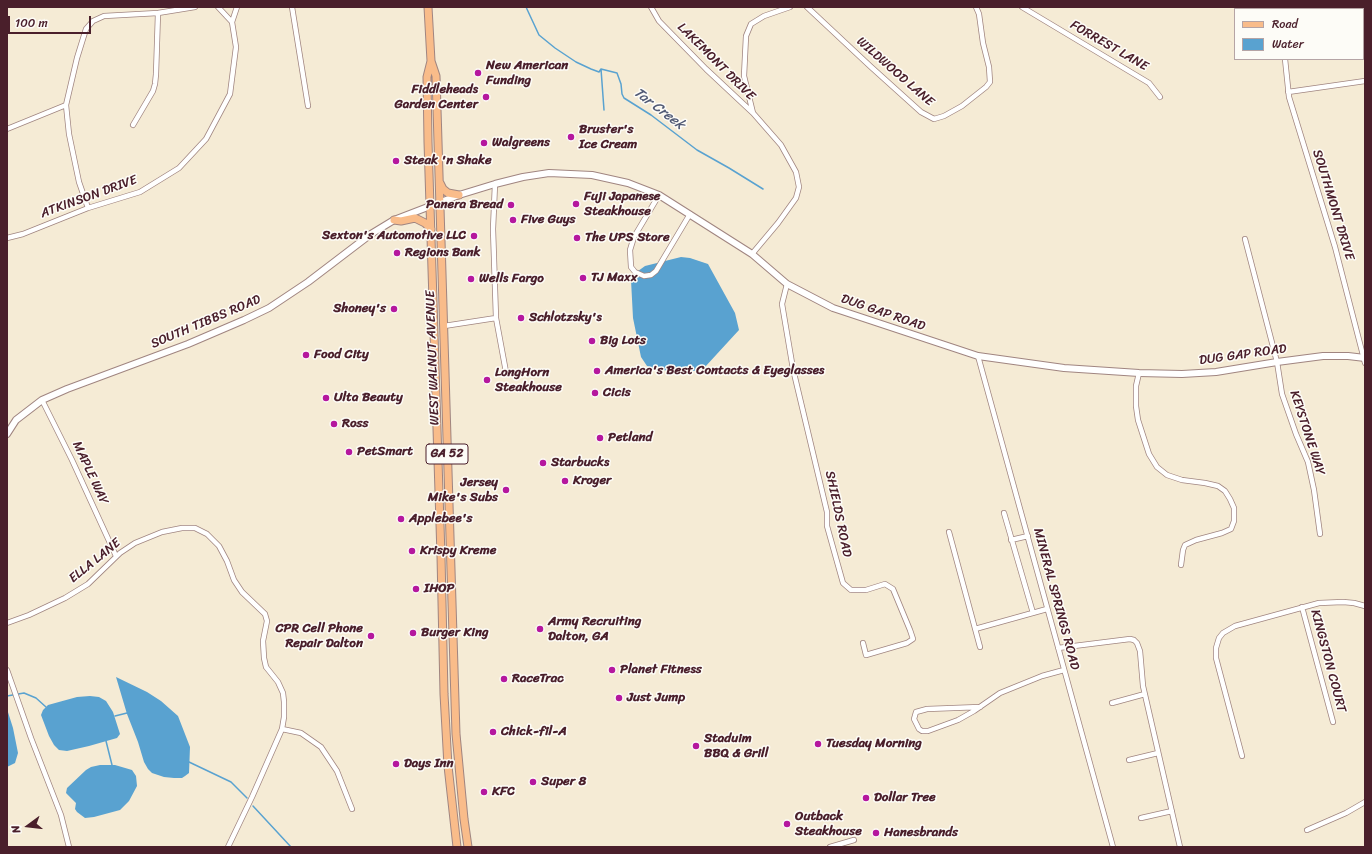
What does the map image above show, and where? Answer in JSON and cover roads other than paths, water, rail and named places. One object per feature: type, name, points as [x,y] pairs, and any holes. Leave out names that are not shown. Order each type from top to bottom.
[{"type":"main road","name":"WEST WALNUT AVENUE","points":[[428,7],[431,61],[436,76],[455,717],[468,847]]},
{"type":"main road","name":"WEST WALNUT AVENUE","points":[[431,61],[427,77],[445,719],[451,797],[457,847]]},
{"type":"main road","points":[[439,182],[443,189],[448,193],[459,195]]},
{"type":"main road","points":[[394,220],[401,221],[416,218],[431,228]]},
{"type":"street","points":[[88,208],[79,182],[69,134],[66,105],[77,58],[88,25],[104,16],[158,13],[195,7]]},
{"type":"street","points":[[218,7],[232,22]]},
{"type":"street","name":"ATKINSON DRIVE","points":[[7,238],[23,234],[88,208],[140,192],[179,168],[206,139],[230,94],[236,47],[232,22],[237,7]]},
{"type":"street","points":[[292,7],[308,106]]},
{"type":"street","name":"LAKEMONT DRIVE","points":[[651,7],[659,21],[706,69],[753,113]]},
{"type":"street","points":[[752,254],[778,223],[796,198],[799,187],[796,172],[781,145],[753,113],[744,76],[746,36],[751,24],[764,16],[790,7]]},
{"type":"street","name":"WILDWOOD LANE","points":[[807,7],[898,92],[921,112],[934,119],[944,116],[962,106],[990,82],[989,67],[983,43],[979,14],[976,7]]},
{"type":"street","name":"FORREST LANE","points":[[1022,7],[1149,82],[1160,96]]},
{"type":"street","points":[[133,125],[153,91],[155,84],[158,13]]},
{"type":"street","name":"SOUTHMONT DRIVE","points":[[1285,60],[1288,92],[1335,247],[1365,360]]},
{"type":"street","points":[[1288,92],[1365,82]]},
{"type":"street","points":[[7,129],[66,105]]},
{"type":"street","name":"DUG GAP ROAD","points":[[430,206],[495,184],[523,177],[549,173],[592,175],[628,183],[659,195],[752,254],[787,284],[833,308],[978,356],[1064,368],[1139,373],[1216,372],[1323,356],[1348,356],[1365,360]]},
{"type":"street","points":[[495,184],[493,229],[496,318],[506,372]]},
{"type":"street","points":[[659,195],[634,237],[630,250],[631,267],[635,272],[644,276],[656,271],[690,214]]},
{"type":"street","name":"SOUTH TIBBS ROAD","points":[[7,434],[16,420],[42,400],[67,389],[188,344],[269,308],[308,282],[371,234],[394,220],[430,206]]},
{"type":"street","name":"KEYSTONE WAY","points":[[1245,239],[1277,362],[1282,394],[1296,434],[1308,462],[1314,490],[1320,534]]},
{"type":"street","name":"SHIELDS ROAD","points":[[787,284],[782,304],[793,370],[827,512],[827,526],[843,583],[851,590],[866,590],[885,584],[893,589],[913,639],[907,643],[866,654],[863,643]]},
{"type":"street","points":[[444,326],[496,318]]},
{"type":"street","name":"MINERAL SPRINGS ROAD","points":[[978,356],[1113,847]]},
{"type":"street","points":[[1139,373],[1136,386],[1138,420],[1149,454],[1156,467],[1167,476],[1218,486],[1225,491],[1234,508],[1234,521],[1231,529],[1222,534],[1185,544],[1181,565]]},
{"type":"street","name":"MAPLE WAY","points":[[42,400],[72,460],[116,556]]},
{"type":"street","points":[[1004,513],[1033,613]]},
{"type":"street","name":"ELLA LANE","points":[[7,623],[29,615],[65,598],[88,584],[116,556],[135,543],[162,532],[182,528],[195,528],[207,534],[219,546],[227,561],[234,580],[242,592],[265,614],[267,621],[263,641],[264,658],[266,667],[278,682],[283,693],[284,717],[282,729],[228,847]]},
{"type":"street","points":[[949,532],[980,647]]},
{"type":"street","points":[[1012,540],[1028,536]]},
{"type":"street","points":[[1242,756],[1216,658],[1218,638],[1236,626],[1319,603],[1354,602],[1365,606]]},
{"type":"street","name":"KINGSTON COURT","points":[[1302,607],[1334,722]]},
{"type":"street","points":[[975,629],[1048,609]]},
{"type":"street","points":[[1058,648],[1122,640],[1134,640],[1137,643],[1140,651],[1144,694],[1180,847]]},
{"type":"street","points":[[7,670],[31,738],[61,814],[69,847]]},
{"type":"street","points":[[980,707],[927,709],[916,712],[914,719],[919,729],[922,731],[928,731],[958,720],[980,707],[1000,693],[1042,676],[1064,670]]},
{"type":"street","points":[[1112,703],[1144,694]]},
{"type":"street","points":[[445,719],[455,717]]},
{"type":"street","points":[[282,729],[301,733],[321,747],[336,771],[352,809]]},
{"type":"street","points":[[1129,760],[1158,753]]},
{"type":"street","points":[[1307,830],[1346,814],[1365,802]]},
{"type":"street","points":[[1141,818],[1172,811]]},
{"type":"street","points":[[830,847],[854,840]]},
{"type":"water","points":[[681,257],[690,258],[708,264],[735,313],[739,330],[705,367],[698,371],[653,369],[647,366],[641,357],[633,318],[631,280],[634,274],[645,266]]},
{"type":"water","points":[[116,677],[147,692],[161,701],[178,716],[190,747],[189,773],[185,776],[182,778],[164,777],[152,773],[148,769],[144,762],[127,714]]},
{"type":"water","points":[[77,697],[99,697],[106,701],[113,712],[120,734],[117,738],[89,746],[67,751],[59,750],[49,736],[41,715],[43,710],[48,705]]},
{"type":"water","points":[[7,709],[13,728],[18,753],[15,763],[7,767]]},
{"type":"water","points":[[100,765],[115,765],[132,770],[136,776],[137,786],[129,801],[120,810],[85,818],[75,809],[76,803],[66,793],[67,788],[86,770]]},
{"type":"waterway","name":"Tar Creek","points":[[526,7],[539,35],[555,48],[576,62],[591,69],[599,72],[601,69],[617,73],[624,98],[651,115],[697,150],[763,189]]},
{"type":"waterway","points":[[601,69],[604,110]]},
{"type":"waterway","points":[[7,696],[24,693],[36,698],[46,707]]},
{"type":"waterway","points":[[115,716],[127,713]]},
{"type":"waterway","points":[[106,741],[112,765]]},
{"type":"waterway","points":[[189,762],[231,782],[247,798]]},
{"type":"waterway","points":[[253,806],[291,847]]},
{"type":"place","name":"New American Funding","points":[[478,73]]},
{"type":"place","name":"Fiddleheads Garden Center","points":[[486,97]]},
{"type":"place","name":"Bruster's Ice Cream","points":[[571,137]]},
{"type":"place","name":"Walgreens","points":[[484,143]]},
{"type":"place","name":"Steak 'n Shake","points":[[396,161]]},
{"type":"place","name":"Fuji Japanese Steakhouse","points":[[576,204]]},
{"type":"place","name":"Panera Bread","points":[[511,205]]},
{"type":"place","name":"Five Guys","points":[[513,220]]},
{"type":"place","name":"Sexton's Automotive LLC","points":[[474,236]]},
{"type":"place","name":"The UPS Store","points":[[577,238]]},
{"type":"place","name":"Regions Bank","points":[[397,253]]},
{"type":"place","name":"TJ Maxx","points":[[583,278]]},
{"type":"place","name":"Wells Fargo","points":[[471,279]]},
{"type":"place","name":"Shoney's","points":[[394,309]]},
{"type":"place","name":"Schlotzsky's","points":[[521,318]]},
{"type":"place","name":"Big Lots","points":[[592,341]]},
{"type":"place","name":"Food City","points":[[306,355]]},
{"type":"place","name":"America's Best Contacts & Eyeglasses","points":[[597,371]]},
{"type":"place","name":"LongHorn Steakhouse","points":[[487,380]]},
{"type":"place","name":"Cicis","points":[[595,393]]},
{"type":"place","name":"Ulta Beauty","points":[[326,398]]},
{"type":"place","name":"Ross","points":[[334,424]]},
{"type":"place","name":"Petland","points":[[600,438]]},
{"type":"place","name":"PetSmart","points":[[349,452]]},
{"type":"place","name":"Starbucks","points":[[543,463]]},
{"type":"place","name":"Kroger","points":[[565,481]]},
{"type":"place","name":"Jersey Mike's Subs","points":[[506,490]]},
{"type":"place","name":"Applebee's","points":[[401,519]]},
{"type":"place","name":"Krispy Kreme","points":[[412,551]]},
{"type":"place","name":"IHOP","points":[[416,589]]},
{"type":"place","name":"Army Recruiting Dalton, GA","points":[[540,629]]},
{"type":"place","name":"Burger King","points":[[413,633]]},
{"type":"place","name":"CPR Cell Phone Repair Dalton","points":[[371,636]]},
{"type":"place","name":"Planet Fitness","points":[[612,670]]},
{"type":"place","name":"RaceTrac","points":[[504,679]]},
{"type":"place","name":"Just Jump","points":[[619,698]]},
{"type":"place","name":"Chick-fil-A","points":[[493,732]]},
{"type":"place","name":"Tuesday Morning","points":[[818,744]]},
{"type":"place","name":"Staduim BBQ & Grill","points":[[696,746]]},
{"type":"place","name":"Days Inn","points":[[396,764]]},
{"type":"place","name":"Super 8","points":[[533,782]]},
{"type":"place","name":"KFC","points":[[484,792]]},
{"type":"place","name":"Dollar Tree","points":[[866,798]]},
{"type":"place","name":"Outback Steakhouse","points":[[787,824]]},
{"type":"place","name":"Hanesbrands","points":[[876,833]]}]
